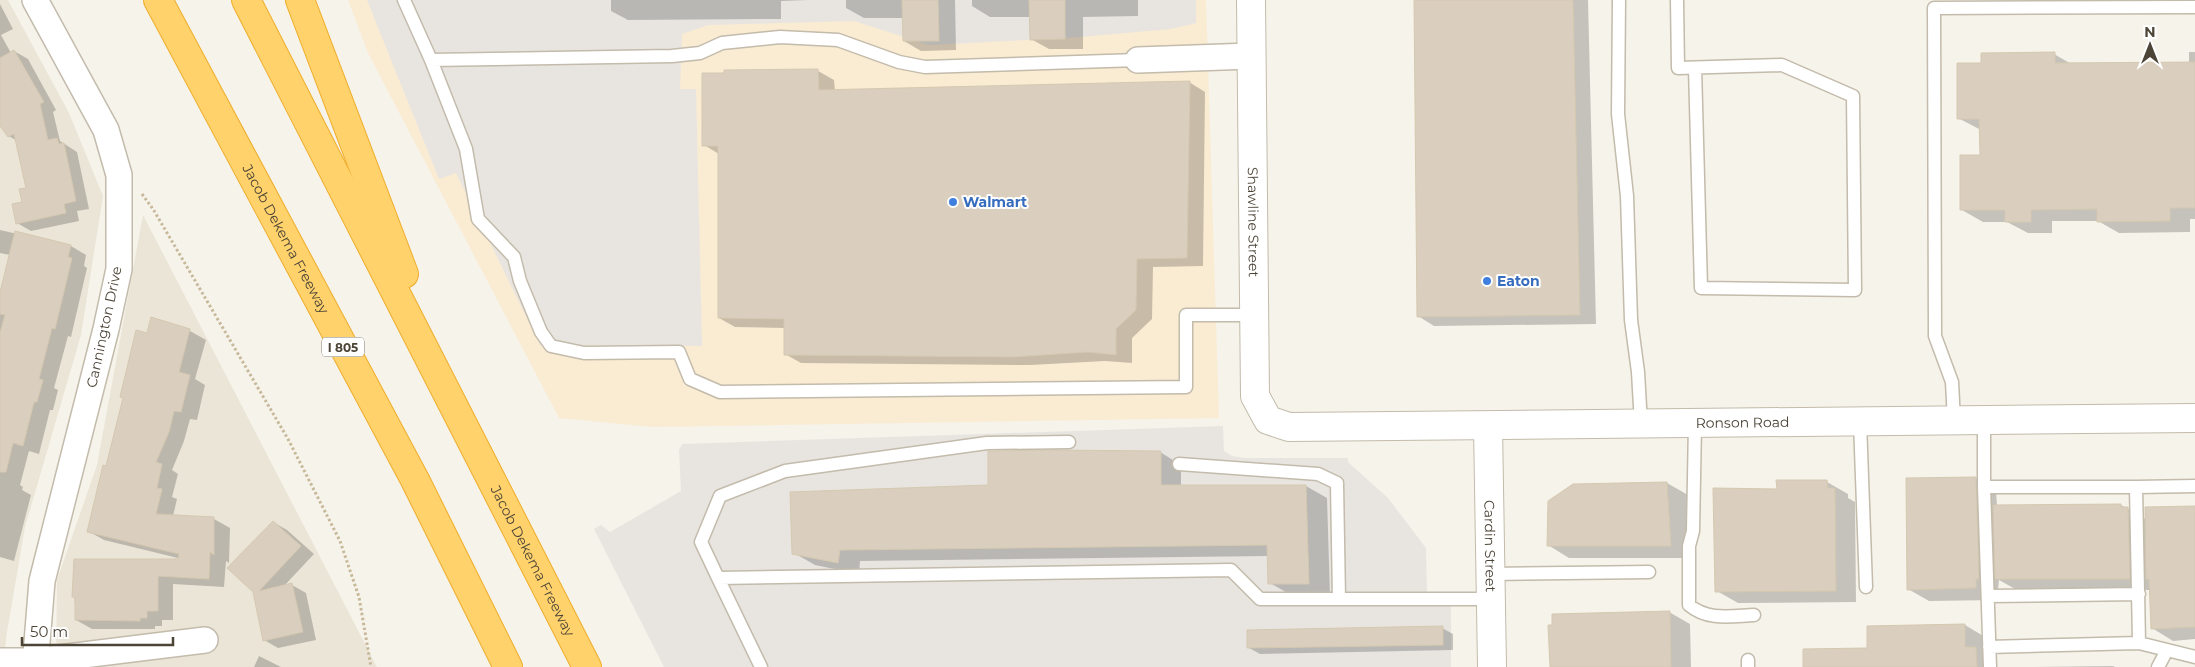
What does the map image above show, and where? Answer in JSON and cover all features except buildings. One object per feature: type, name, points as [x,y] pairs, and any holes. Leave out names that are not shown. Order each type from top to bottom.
[{"type":"highway","name":"Jacob Dekema Freeway","points":[[158,0],[415,480],[508,667]]},
{"type":"highway","name":"Jacob Dekema Freeway","points":[[246,0],[587,667]]},
{"type":"highway","points":[[300,0],[452,401]]},
{"type":"street","name":"Cannington Drive","points":[[35,0],[106,130],[119,175],[119,269],[106,329],[42,581],[35,664]]},
{"type":"street","name":"Shawline Street","points":[[1251,0],[1255,396],[1268,420],[1289,427]]},
{"type":"street","points":[[1138,60],[1251,56]]},
{"type":"street","name":"Ronson Road","points":[[1289,427],[2195,418]]},
{"type":"street","name":"Cardin Street","points":[[1488,426],[1492,667]]},
{"type":"street","points":[[0,661],[35,664],[205,640]]},
{"type":"lane","points":[[404,0],[431,60],[466,149],[478,219],[514,258],[520,281],[541,332],[551,346],[584,353],[679,352],[690,379],[720,392],[1186,387],[1186,315],[1254,315]]},
{"type":"lane","points":[[1619,0],[1618,114],[1627,196],[1631,320],[1642,424]]},
{"type":"lane","points":[[1677,0],[1678,68],[1782,66],[1853,96],[1855,290],[1701,288],[1694,68]]},
{"type":"lane","points":[[1954,421],[1952,382],[1935,336],[1934,8],[2195,7]]},
{"type":"lane","points":[[431,60],[672,56],[700,53],[722,43],[780,37],[838,40],[899,62],[925,67],[1138,60]]},
{"type":"lane","points":[[1984,421],[1984,487],[1990,667]]},
{"type":"lane","points":[[1860,422],[1866,587]]},
{"type":"lane","points":[[1695,424],[1693,532],[1689,546],[1690,605],[1698,613],[1711,616],[1754,615]]},
{"type":"lane","points":[[760,667],[701,542],[720,496],[785,471],[987,443],[1070,442]]},
{"type":"lane","points":[[1179,464],[1318,474],[1337,483],[1339,599]]},
{"type":"lane","points":[[1984,487],[2195,486]]},
{"type":"lane","points":[[2136,487],[2139,643]]},
{"type":"lane","points":[[718,578],[1231,570],[1260,599],[1339,599],[1649,572]]},
{"type":"lane","points":[[1988,596],[2139,594]]},
{"type":"lane","points":[[1990,647],[2139,643],[2195,657]]},
{"type":"lane","points":[[2158,667],[2167,650]]},
{"type":"path","points":[[137,187],[154,209],[288,439],[340,541],[359,597],[371,667]]},
{"type":"shaded area","points":[[0,0],[8,0],[69,113],[103,196],[81,335],[25,527],[6,638],[4,667],[0,667]]},
{"type":"shaded area","points":[[348,0],[1206,0],[1219,418],[652,427],[559,418],[368,53]]},
{"type":"shaded area","points":[[367,0],[1196,0],[1196,23],[1171,29],[1067,38],[929,45],[854,21],[708,25],[682,34],[680,89],[696,89],[702,346],[540,345],[456,173],[439,179]]},
{"type":"shaded area","points":[[143,215],[377,667],[56,667],[57,580],[97,465]]},
{"type":"shaded area","points":[[1223,426],[1224,451],[1232,456],[1244,458],[1348,458],[1348,462],[1388,498],[1426,548],[1427,593],[1451,593],[1451,667],[664,667],[594,529],[601,525],[610,532],[681,491],[679,450],[682,444]],"holes":[[[988,450],[1160,451],[1161,485],[1306,485],[1309,583],[1268,584],[1267,545],[840,550],[838,563],[792,554],[790,492],[988,485]]]},
{"type":"place","name":"Walmart","points":[[953,202]]},
{"type":"place","name":"Eaton","points":[[1487,281]]}]
